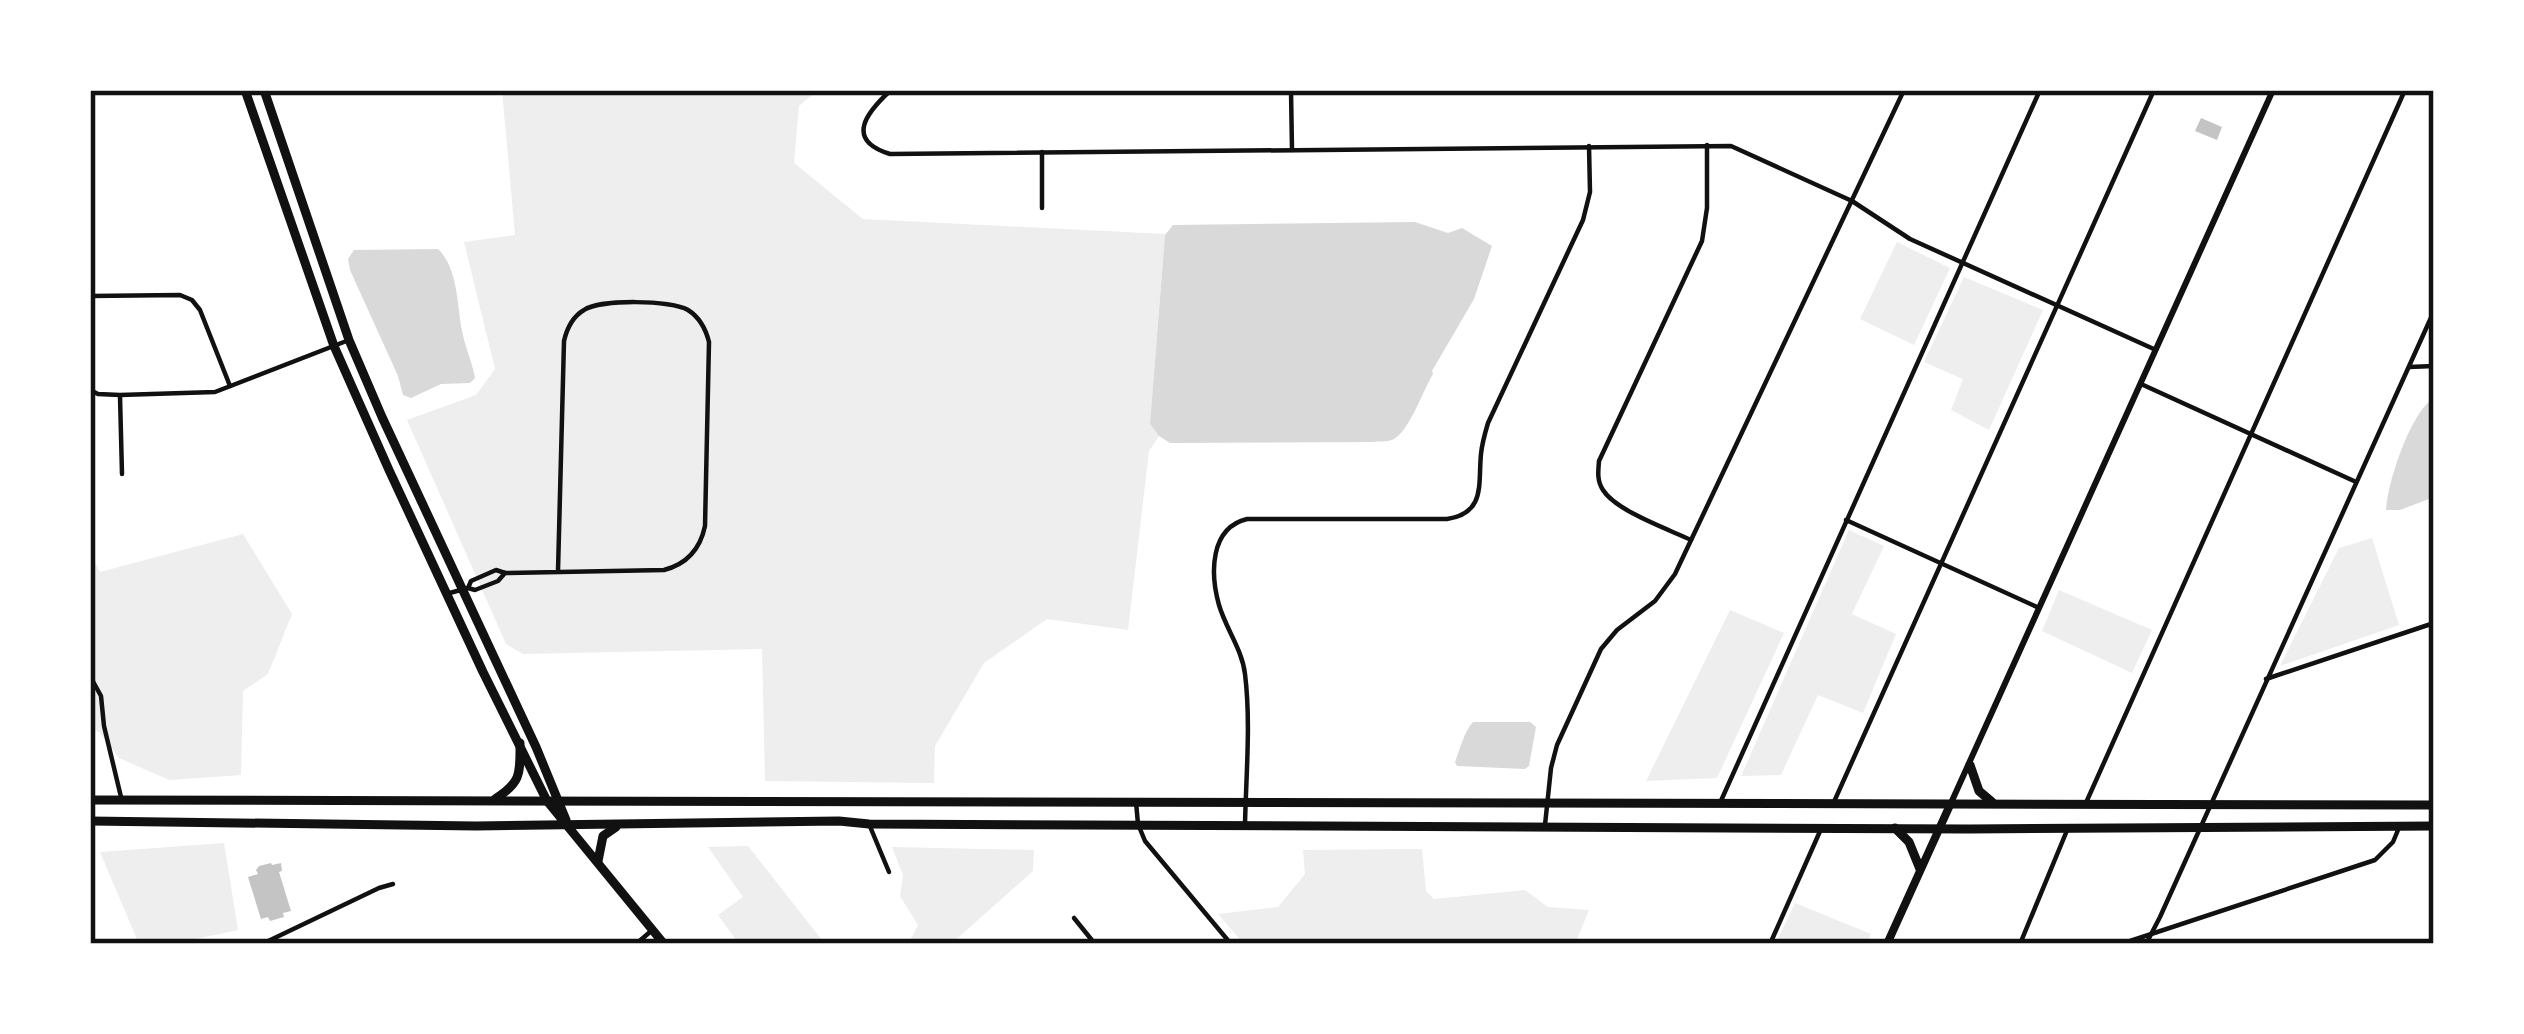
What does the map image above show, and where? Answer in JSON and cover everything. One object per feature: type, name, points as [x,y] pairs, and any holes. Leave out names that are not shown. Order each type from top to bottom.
[{"type":"main road","points":[[245,90],[334,346],[446,594],[547,801],[664,944]]},
{"type":"main road","points":[[264,90],[349,340],[568,826]]},
{"type":"main road","points":[[494,801],[515,784],[520,743]]},
{"type":"main road","points":[[1970,765],[1979,791],[1997,805]]},
{"type":"main road","points":[[90,800],[2434,805]]},
{"type":"main road","points":[[1887,944],[1950,805]]},
{"type":"main road","points":[[90,821],[1939,829],[2434,826]]},
{"type":"main road","points":[[598,861],[603,836],[619,825]]},
{"type":"main road","points":[[1895,828],[1910,842],[1920,868]]},
{"type":"street","points":[[891,90],[863,125],[873,148],[890,154],[1738,147],[1852,201],[1910,239],[2156,350]]},
{"type":"street","points":[[1291,90],[1292,150]]},
{"type":"street","points":[[1545,825],[1556,745],[1601,649],[1666,589],[1904,90]]},
{"type":"street","points":[[1720,803],[2040,90]]},
{"type":"street","points":[[1833,804],[2154,90]]},
{"type":"street","points":[[2085,805],[2405,90]]},
{"type":"street","points":[[1950,805],[2270,91]]},
{"type":"street","points":[[1691,540],[1615,503],[1599,484],[1598,472],[1599,461],[1702,241],[1707,145]]},
{"type":"street","points":[[1245,824],[1245,672],[1216,590],[1219,538],[1232,524],[1247,519],[1447,519],[1473,505],[1488,423],[1583,220],[1589,192],[1589,146]]},
{"type":"street","points":[[1042,152],[1042,208]]},
{"type":"street","points":[[90,296],[180,295],[193,300],[230,386]]},
{"type":"street","points":[[446,594],[465,589],[471,580],[496,570],[505,573],[664,570],[687,562],[705,526],[709,342],[703,326],[687,309],[674,304],[595,304],[567,329],[558,571]]},
{"type":"street","points":[[2146,944],[2434,310]]},
{"type":"street","points":[[91,391],[208,393],[349,340]]},
{"type":"street","points":[[2408,367],[2434,367]]},
{"type":"street","points":[[2141,384],[2356,482]]},
{"type":"street","points":[[120,395],[122,474]]},
{"type":"street","points":[[1846,520],[2040,608]]},
{"type":"street","points":[[2266,680],[2434,623]]},
{"type":"street","points":[[90,676],[101,696],[122,800]]},
{"type":"street","points":[[1136,802],[1145,841],[1231,944]]},
{"type":"street","points":[[869,824],[890,872]]},
{"type":"street","points":[[2121,944],[2375,860],[2399,826]]},
{"type":"street","points":[[1770,944],[1821,827]]},
{"type":"street","points":[[2020,944],[2068,828]]},
{"type":"street","points":[[262,944],[393,884]]},
{"type":"street","points":[[1074,917],[1095,944]]},
{"type":"street","points":[[636,944],[652,930]]},
{"type":"shaded area","points":[[502,90],[818,90],[799,106],[794,163],[863,219],[1165,234],[1150,424],[1159,436],[1149,451],[1128,630],[1047,619],[984,663],[935,746],[934,783],[765,781],[762,649],[523,654],[506,644],[407,420],[476,395],[495,369],[464,242],[515,235]]},
{"type":"shaded area","points":[[1415,222],[1448,233],[1462,228],[1492,246],[1474,299],[1398,436],[1372,442],[1170,443],[1159,436],[1150,424],[1165,235],[1173,225]]},
{"type":"shaded area","points":[[1897,242],[1950,268],[1914,345],[1860,319]]},
{"type":"shaded area","points":[[438,249],[453,276],[475,378],[470,383],[441,384],[411,398],[403,395],[348,259],[354,250]]},
{"type":"shaded area","points":[[1964,277],[2043,310],[1989,430],[1951,410],[1963,379],[1924,362]]},
{"type":"shaded area","points":[[2434,398],[2434,497],[2400,510],[2386,510],[2402,449],[2417,417]]},
{"type":"shaded area","points":[[1849,530],[1884,546],[1852,614],[1896,634],[1863,713],[1818,695],[1781,775],[1741,776]]},
{"type":"shaded area","points":[[243,534],[292,614],[268,674],[243,691],[241,775],[169,780],[119,758],[99,732],[90,729],[90,552],[100,572]]},
{"type":"shaded area","points":[[2372,538],[2399,625],[2280,666],[2339,548]]},
{"type":"shaded area","points":[[2059,590],[2152,630],[2132,673],[2042,631]]},
{"type":"shaded area","points":[[1730,610],[1784,633],[1717,778],[1646,781]]},
{"type":"shaded area","points":[[1473,722],[1530,722],[1536,727],[1529,766],[1457,766]]},
{"type":"shaded area","points":[[224,843],[238,930],[173,944],[139,944],[100,852]]},
{"type":"shaded area","points":[[748,846],[825,944],[739,944],[718,915],[743,897],[708,847]]},
{"type":"shaded area","points":[[892,847],[1034,850],[1033,871],[951,944],[908,944],[918,925],[900,896],[903,875]]},
{"type":"shaded area","points":[[1422,849],[1426,891],[1434,899],[1525,890],[1548,907],[1589,910],[1575,944],[1244,944],[1218,914],[1278,907],[1305,874],[1303,850]]},
{"type":"shaded area","points":[[1795,903],[1871,934],[1867,944],[1776,943]]},
{"type":"building","points":[[2201,118],[2222,127],[2217,140],[2195,131]]},
{"type":"building","points":[[281,863],[279,872],[291,911],[270,921],[261,919],[248,877],[258,874],[259,866]]}]
